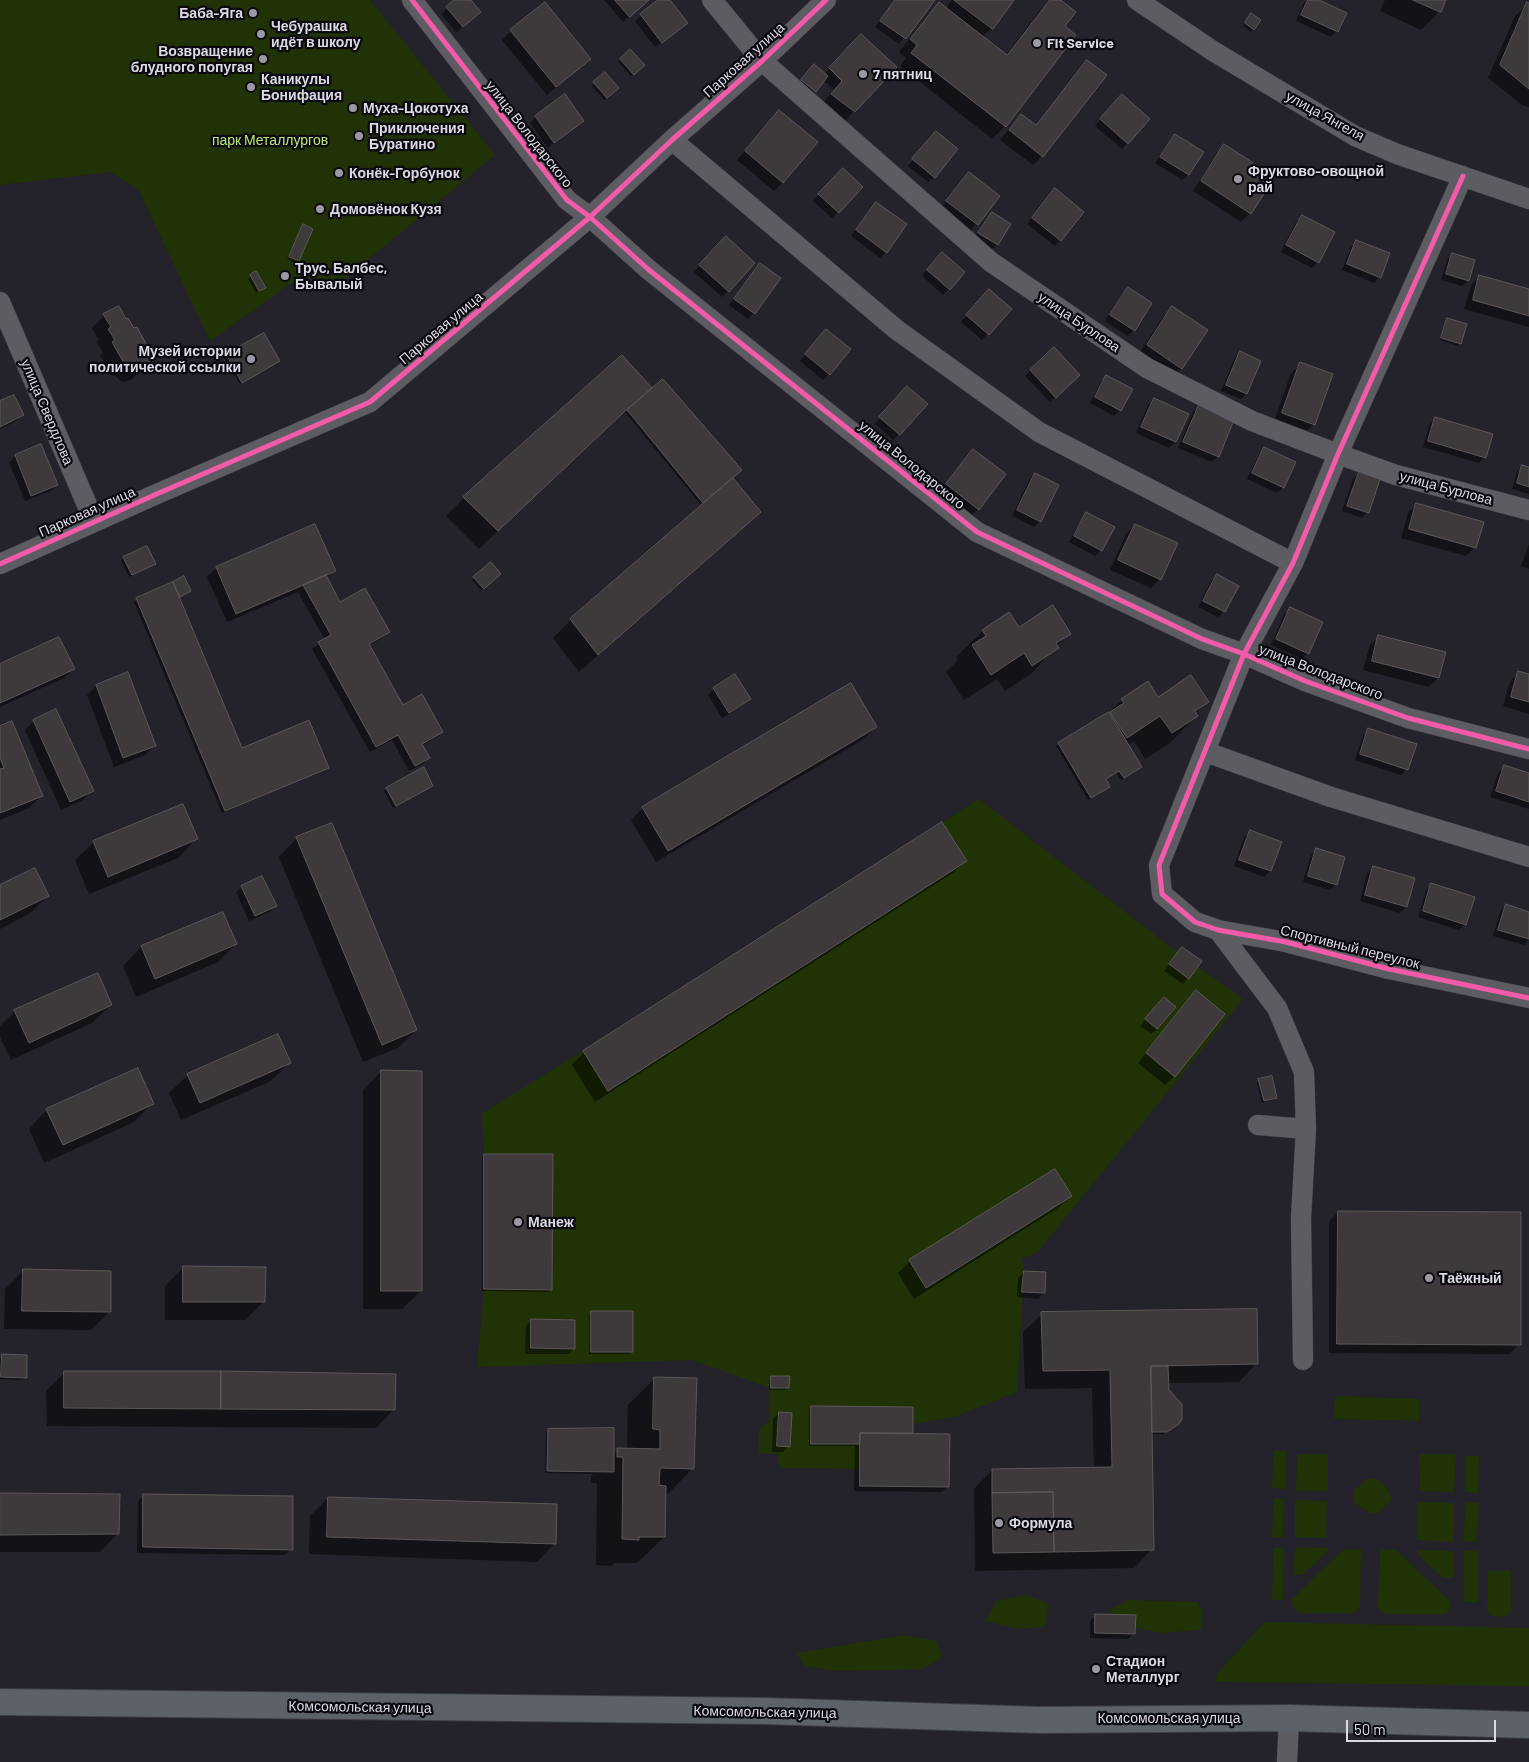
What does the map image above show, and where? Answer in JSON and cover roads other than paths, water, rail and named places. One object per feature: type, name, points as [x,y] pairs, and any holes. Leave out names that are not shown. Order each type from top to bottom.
[{"type":"main road","name":"Комсомольская улица","points":[[0,1702],[765,1712],[1040,1720],[1288,1718],[1529,1725]]},
{"type":"street","name":"улица Володарского","points":[[412,0],[567,200],[590,217],[648,270],[977,532],[1202,639],[1244,654],[1305,681],[1408,718],[1529,749]]},
{"type":"street","name":"улица Бурлова","points":[[712,0],[762,61],[991,262],[1147,368],[1252,420],[1338,454],[1396,475],[1529,510]]},
{"type":"street","name":"Парковая улица","points":[[0,564],[94,521],[370,402],[590,217],[672,140],[762,61],[826,0]]},
{"type":"street","name":"улица Янгеля","points":[[1137,0],[1213,50],[1355,136],[1397,154],[1529,199]]},
{"type":"street","points":[[672,140],[897,330],[1039,432],[1293,563]]},
{"type":"street","name":"Спортивный переулок","points":[[1463,176],[1338,454],[1293,563],[1244,654],[1159,865],[1162,894],[1195,922],[1218,930],[1286,942],[1389,969],[1529,998]]},
{"type":"street","name":"улица Свердлова","points":[[0,302],[94,521]]},
{"type":"street","points":[[1206,752],[1331,797],[1529,857]]},
{"type":"street","points":[[1218,930],[1277,1008],[1304,1072],[1306,1129],[1302,1218],[1302,1360]]},
{"type":"street","points":[[1258,1125],[1306,1129]]},
{"type":"street","points":[[1287,1762],[1288,1718]]},
{"type":"place","name":"Баба-Яга","points":[[253,13]]},
{"type":"place","name":"Чебурашка идёт в школу","points":[[261,34]]},
{"type":"place","name":"Fit Service","points":[[1037,43]]},
{"type":"place","name":"Возвращение блудного попугая","points":[[263,59]]},
{"type":"place","name":"7 пятниц","points":[[863,74]]},
{"type":"place","name":"Каникулы Бонифация","points":[[251,87]]},
{"type":"place","name":"Муха-Цокотуха","points":[[353,108]]},
{"type":"place","name":"Приключения Буратино","points":[[359,136]]},
{"type":"place","name":"Конёк-Горбунок","points":[[339,173]]},
{"type":"place","name":"Фруктово-овощной рай","points":[[1238,179]]},
{"type":"place","name":"Домовёнок Кузя","points":[[320,209]]},
{"type":"place","name":"Трус, Балбес, Бывалый","points":[[285,276]]},
{"type":"place","name":"Музей истории политической ссылки","points":[[251,359]]},
{"type":"place","name":"Манеж","points":[[518,1222]]},
{"type":"place","name":"Таёжный","points":[[1429,1278]]},
{"type":"place","name":"Формула","points":[[999,1523]]},
{"type":"place","name":"Стадион Металлург","points":[[1096,1669]]},
{"type":"park label","name":"парк Металлургов","points":[[270,140]]}]
